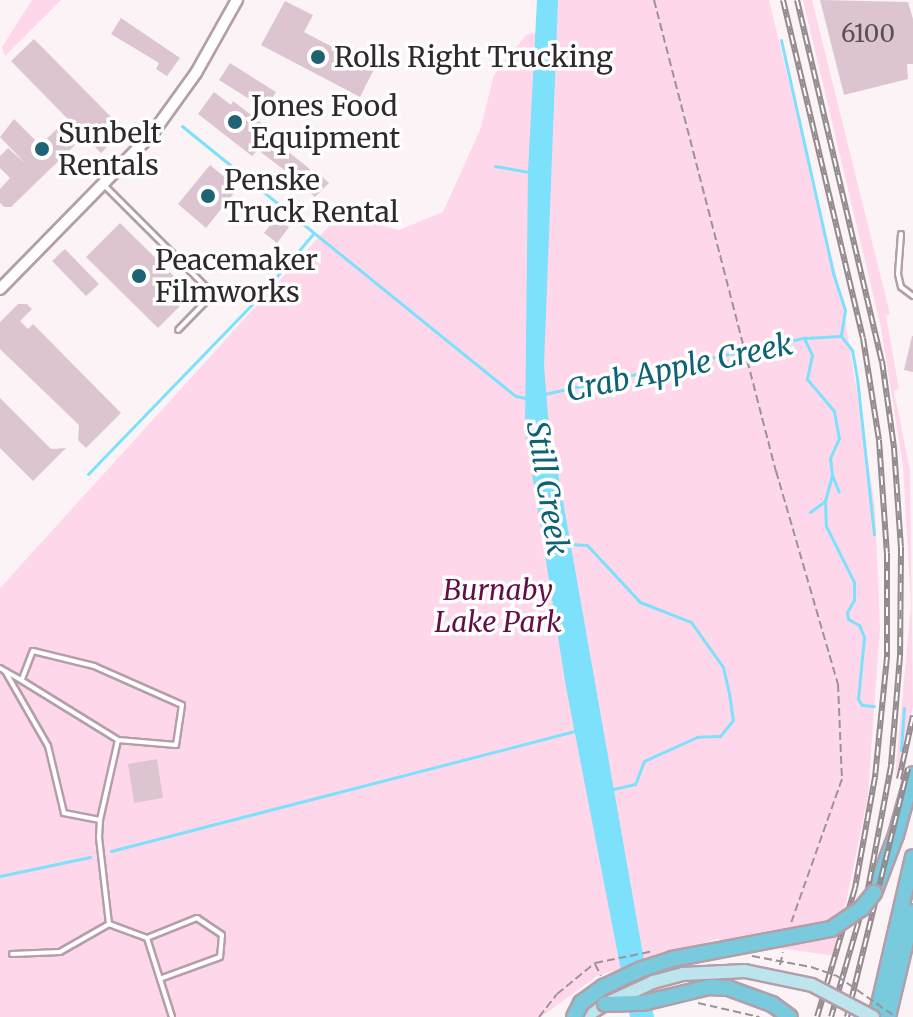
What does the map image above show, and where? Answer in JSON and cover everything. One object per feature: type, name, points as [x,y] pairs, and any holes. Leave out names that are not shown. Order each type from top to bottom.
[{"type":"main road","points":[[574,1017],[581,1003],[603,987],[642,969],[672,959],[831,929],[861,909],[874,893],[896,835],[913,774]]},
{"type":"main road","points":[[584,1017],[653,982],[683,974],[725,970],[794,979],[832,992],[872,1017],[887,969],[913,857]]},
{"type":"main road","points":[[888,1017],[913,912]]},
{"type":"main road","points":[[605,1004],[643,1003],[709,987],[728,988],[772,1004],[790,1017]]},
{"type":"street","points":[[0,289],[104,185],[177,102],[210,52],[237,0]]},
{"type":"lane","points":[[104,185],[213,294],[178,330]]},
{"type":"lane","points":[[901,234],[898,274],[901,287],[913,296]]},
{"type":"lane","points":[[3,669],[118,740],[176,745],[182,705],[94,666],[33,651],[21,680]]},
{"type":"lane","points":[[3,669],[48,746],[64,813],[100,820]]},
{"type":"lane","points":[[109,924],[99,838],[100,820],[118,740]]},
{"type":"lane","points":[[12,954],[60,952],[109,924],[147,938],[197,918],[222,935],[220,957],[160,979]]},
{"type":"lane","points":[[147,938],[172,1017]]},
{"type":"path","points":[[654,0],[747,361],[838,684],[842,779],[791,923]]},
{"type":"path","points":[[539,1017],[557,994],[603,959],[654,951]]},
{"type":"path","points":[[777,978],[783,951]]},
{"type":"green space","points":[[32,0],[61,0],[5,56],[2,47]]},
{"type":"green space","name":"Burnaby Lake Park","points":[[550,0],[769,0],[842,299],[875,507],[880,627],[868,796],[835,956],[717,939],[597,976],[541,1017],[0,1017],[0,588],[339,215],[399,230],[443,212],[480,130],[494,75],[526,35],[549,30]]},
{"type":"green space","points":[[803,0],[812,0],[890,314],[886,316],[899,389],[894,391],[910,470],[913,706],[895,778],[911,605],[903,466],[881,328]]},
{"type":"water","name":"Still Creek","points":[[537,0],[558,0],[544,365],[548,416],[654,1017],[630,1017],[566,687],[525,429],[528,171]]},
{"type":"building","points":[[820,0],[908,2],[913,19],[913,64],[907,64],[908,79],[844,95]]},
{"type":"building","name":"Rolls Right Trucking","points":[[285,1],[313,15],[304,32],[374,69],[360,97],[261,45]]},
{"type":"building","points":[[121,18],[180,58],[167,76],[156,69],[159,63],[111,34]]},
{"type":"building","points":[[34,39],[124,130],[101,153],[11,61]]},
{"type":"building","points":[[230,63],[276,92],[265,109],[219,80]]},
{"type":"building","name":"Jones Food Equipment","points":[[214,92],[231,105],[233,101],[272,131],[268,136],[310,169],[300,182],[258,150],[252,156],[198,114]]},
{"type":"building","points":[[14,119],[40,145],[58,128],[75,145],[11,207],[4,207],[0,203],[0,189],[10,178],[0,168],[0,156],[8,148],[26,164],[0,137]]},
{"type":"building","name":"Penske Truck Rental","points":[[210,165],[238,188],[206,228],[178,204]]},
{"type":"building","points":[[315,170],[329,183],[315,197],[301,185]]},
{"type":"building","points":[[277,217],[289,227],[277,243],[264,233]]},
{"type":"building","name":"Peacemaker Filmworks","points":[[120,223],[192,294],[158,328],[86,257]]},
{"type":"building","points":[[65,249],[99,284],[86,296],[52,261]]},
{"type":"building","points":[[18,304],[27,304],[32,309],[20,321],[28,329],[33,324],[121,413],[86,448],[78,440],[79,425],[0,349],[0,322]]},
{"type":"building","points":[[913,336],[913,372],[904,370]]},
{"type":"building","points":[[0,398],[51,449],[66,448],[33,481],[0,448]]},
{"type":"building","points":[[157,759],[163,798],[134,803],[128,764]]},
{"type":"waterway","points":[[781,40],[833,273],[845,310],[841,336],[852,350],[857,378],[874,534]]},
{"type":"waterway","points":[[182,126],[516,396],[526,398]]},
{"type":"waterway","points":[[495,166],[530,172]]},
{"type":"waterway","points":[[88,474],[259,297],[313,234]]},
{"type":"waterway","points":[[804,338],[841,336]]},
{"type":"waterway","name":"Crab Apple Creek","points":[[544,394],[804,338],[812,355],[807,379],[834,411],[839,438],[830,458],[832,475],[825,501],[826,526],[854,582],[854,600],[847,612],[848,619],[859,625],[864,637],[858,699],[862,705],[874,706]]},
{"type":"waterway","points":[[832,475],[839,492]]},
{"type":"waterway","points":[[810,512],[825,501]]},
{"type":"waterway","name":"Still Creek","points":[[569,544],[587,545],[640,602],[691,622],[723,667],[729,693],[733,720],[720,736],[697,737],[644,761],[635,784],[614,789]]},
{"type":"waterway","name":"Crab Apple Creek","points":[[901,750],[904,708]]},
{"type":"waterway","points":[[111,851],[576,731]]},
{"type":"waterway","points":[[0,876],[90,857]]},
{"type":"railway","points":[[783,0],[863,338],[879,440],[887,553],[887,657],[875,777],[855,888],[817,1017]]},
{"type":"railway","points":[[797,0],[882,361],[894,448],[901,547],[900,656],[891,766],[868,889],[831,1017]]},
{"type":"railway","points":[[899,779],[913,716]]},
{"type":"railway","points":[[847,1017],[908,768]]},
{"type":"place","name":"Rolls Right Trucking","points":[[318,57]]},
{"type":"place","name":"Jones Food Equipment","points":[[235,122]]},
{"type":"place","name":"Sunbelt Rentals","points":[[42,149]]},
{"type":"place","name":"Penske Truck Rental","points":[[208,196]]},
{"type":"place","name":"Peacemaker Filmworks","points":[[139,276]]}]
